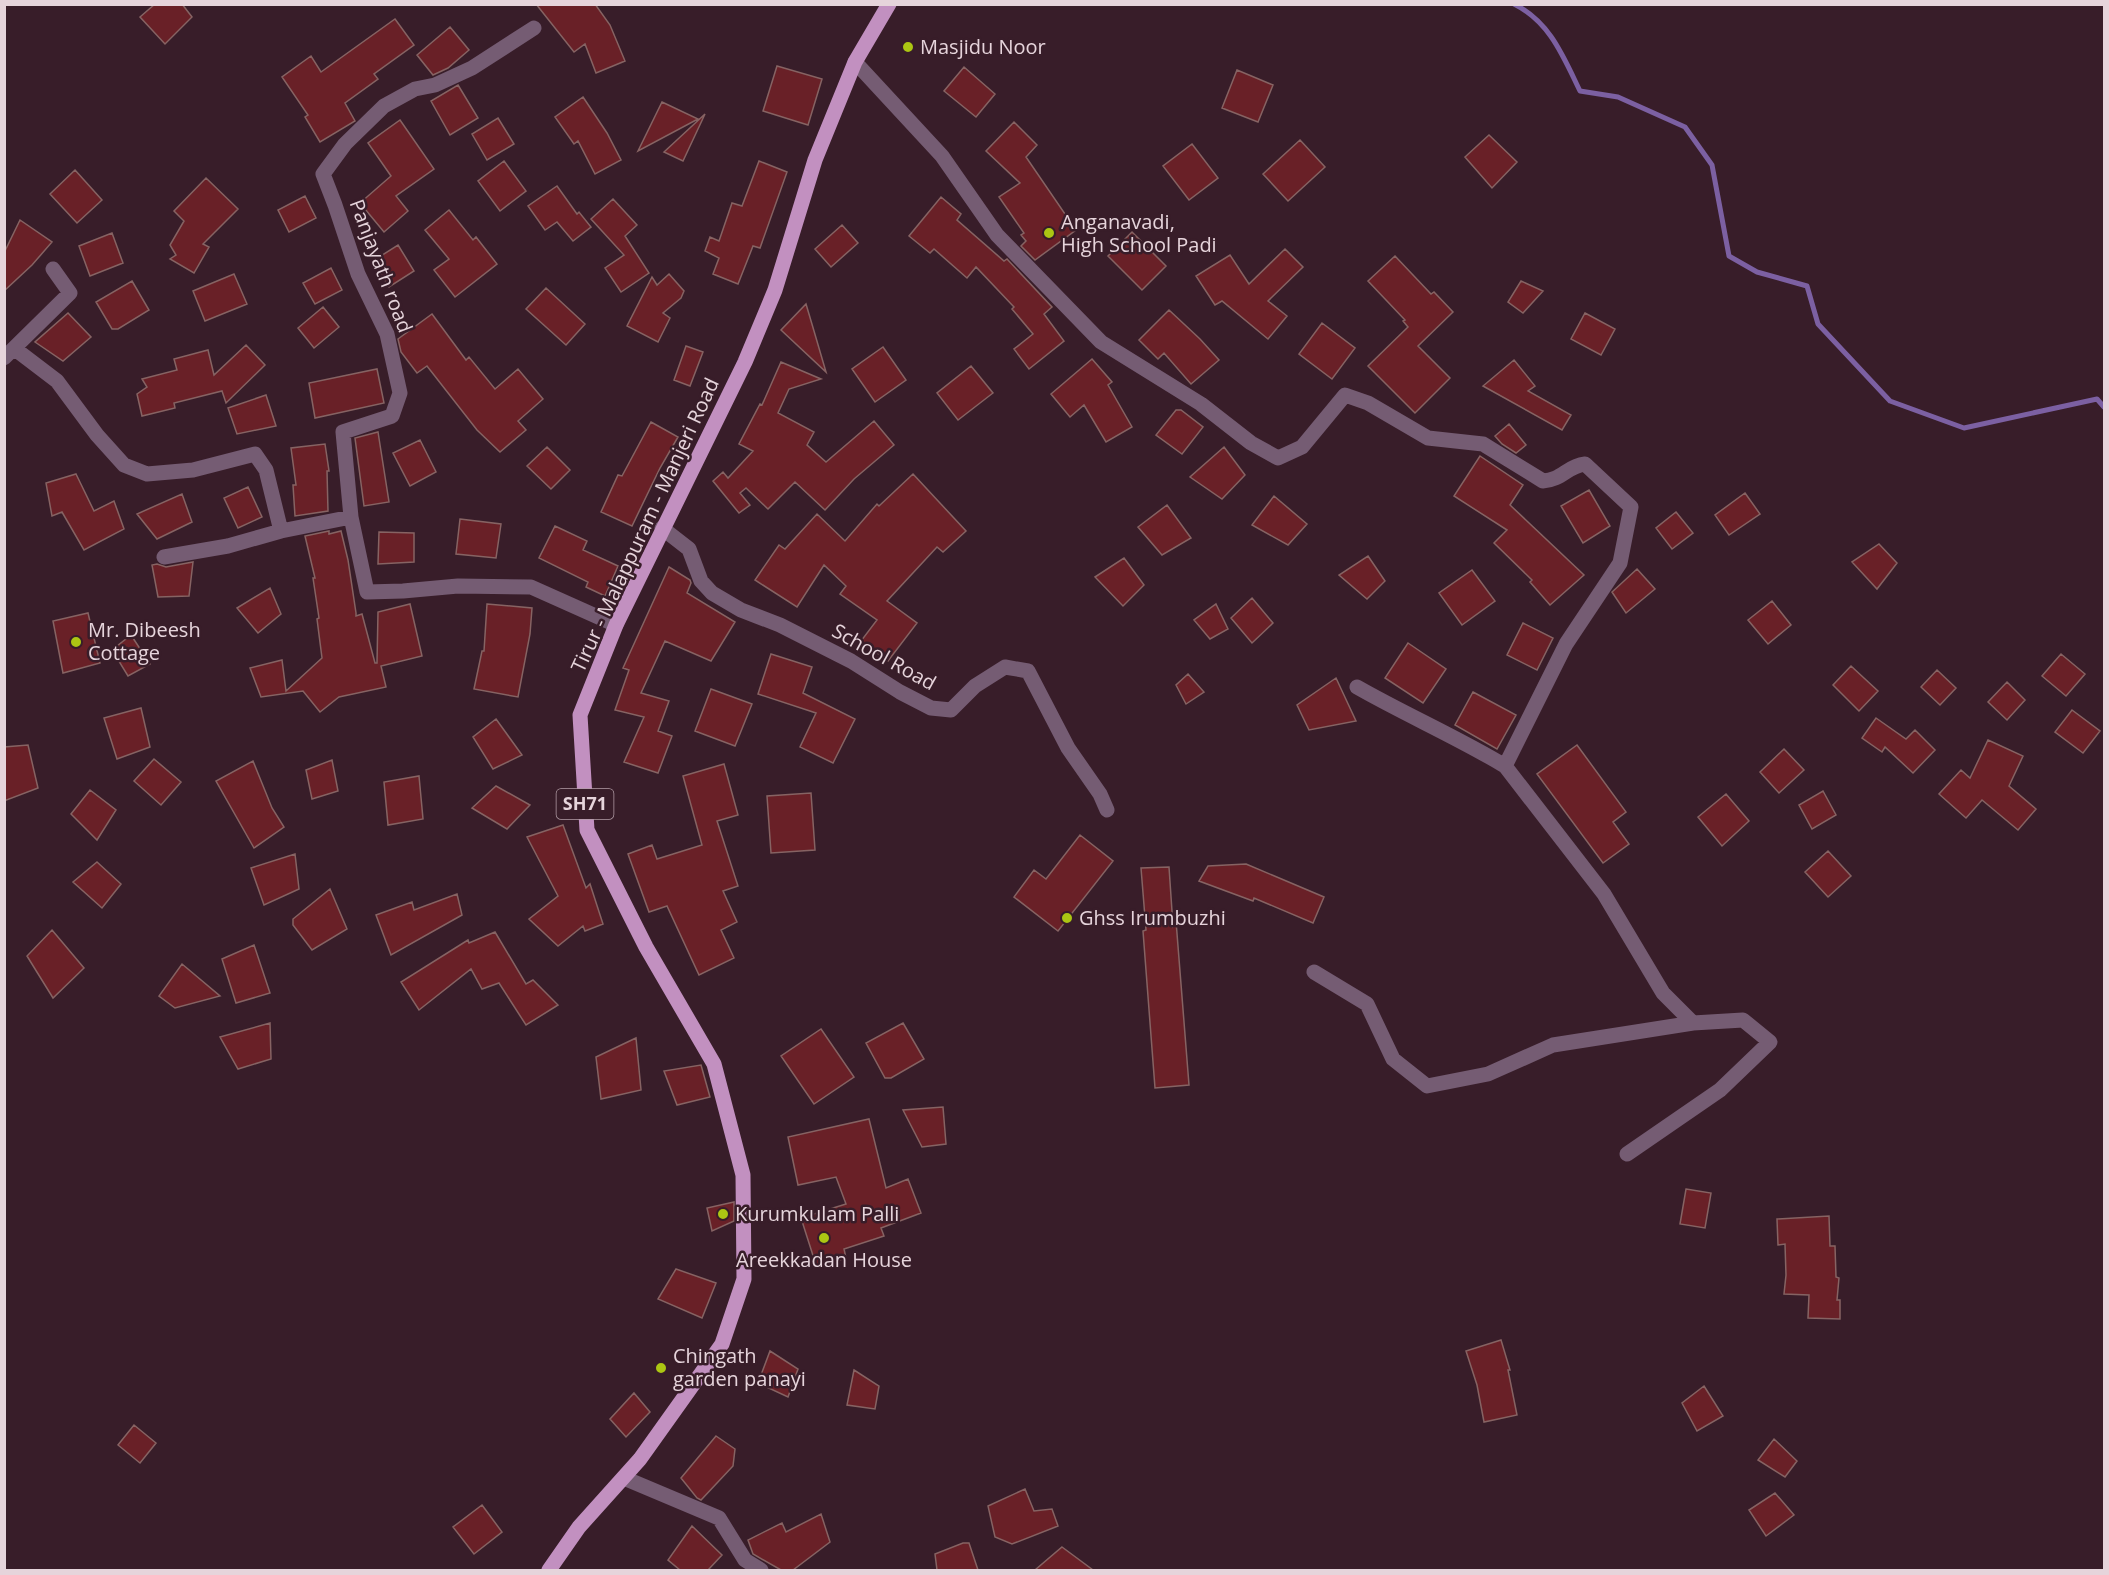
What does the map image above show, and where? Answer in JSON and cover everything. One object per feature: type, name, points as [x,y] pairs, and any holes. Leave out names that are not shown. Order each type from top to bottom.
[{"type":"main road","name":"Tirur - Malappuram - Manjeri Road","points":[[549,1570],[579,1527],[640,1459],[722,1344],[744,1279],[743,1175],[714,1064],[646,947],[587,830],[580,715],[616,625],[745,362],[776,290],[815,160],[855,62],[889,4]]},
{"type":"street","name":"Panjayath road","points":[[534,28],[472,68],[435,85],[415,89],[384,106],[345,144],[323,174],[336,205],[358,274],[387,334],[400,393],[392,416],[344,432],[351,517],[367,592],[458,586],[531,587],[616,625]]},
{"type":"street","points":[[855,62],[942,156],[997,235],[1101,342],[1201,404],[1251,443],[1278,458],[1302,447],[1345,395],[1368,403],[1428,438],[1482,444],[1543,481],[1554,480],[1575,465],[1585,464],[1631,507],[1620,563],[1566,644],[1505,766]]},
{"type":"street","points":[[53,269],[70,293],[10,354],[57,381],[97,435],[124,465],[147,474],[193,470],[255,454],[266,470],[281,531]]},
{"type":"street","points":[[164,557],[228,546],[281,531],[351,517]]},
{"type":"street","name":"School Road","points":[[662,528],[689,549],[701,581],[712,593],[741,610],[780,625],[851,661],[900,692],[931,708],[951,710],[975,686],[1005,667],[1028,671],[1068,748],[1100,794],[1107,810]]},
{"type":"street","points":[[1357,687],[1505,766],[1604,894],[1663,993],[1693,1023]]},
{"type":"street","points":[[1314,972],[1367,1004],[1393,1059],[1426,1086],[1488,1074],[1553,1045],[1693,1023],[1743,1020],[1770,1042],[1720,1090],[1627,1154]]},
{"type":"street","points":[[624,1478],[718,1518],[745,1560],[761,1570]]},
{"type":"building","points":[[155,4],[182,4],[192,17],[165,44],[140,17]]},
{"type":"building","points":[[536,4],[595,4],[610,25],[625,61],[596,73],[585,44],[574,52]]},
{"type":"building","points":[[395,19],[414,45],[374,74],[378,79],[345,103],[355,121],[320,142],[305,117],[308,115],[282,77],[311,56],[321,72]]},
{"type":"building","points":[[450,27],[469,50],[448,68],[433,75],[417,55]]},
{"type":"building","points":[[777,66],[822,79],[808,125],[763,111]]},
{"type":"building","points":[[964,67],[995,94],[976,117],[944,91]]},
{"type":"building","points":[[1237,70],[1273,85],[1258,122],[1222,108]]},
{"type":"building","points":[[458,85],[478,118],[450,135],[431,101]]},
{"type":"building","points":[[583,97],[607,133],[621,160],[595,174],[578,141],[574,144],[555,117]]},
{"type":"building","points":[[662,102],[698,119],[638,151]]},
{"type":"building","points":[[705,114],[683,161],[664,152]]},
{"type":"building","points":[[498,118],[514,144],[487,160],[472,134]]},
{"type":"building","points":[[400,120],[434,169],[396,196],[408,211],[384,232],[360,203],[391,176],[368,143]]},
{"type":"building","points":[[1014,122],[1037,145],[1026,157],[1076,230],[1035,260],[1021,246],[1026,241],[1021,235],[1024,233],[999,197],[1020,183],[986,151]]},
{"type":"building","points":[[1489,135],[1517,162],[1492,188],[1465,157]]},
{"type":"building","points":[[1300,140],[1325,167],[1288,201],[1263,174]]},
{"type":"building","points":[[1192,144],[1218,178],[1189,200],[1163,166]]},
{"type":"building","points":[[504,161],[526,191],[500,211],[478,181]]},
{"type":"building","points":[[759,161],[787,172],[760,248],[753,246],[738,284],[713,274],[719,258],[705,251],[710,237],[719,241],[732,203],[742,206]]},
{"type":"building","points":[[75,170],[102,200],[77,223],[50,194]]},
{"type":"building","points":[[206,178],[238,209],[203,244],[209,247],[194,273],[170,259],[176,255],[170,245],[184,221],[174,211]]},
{"type":"building","points":[[557,186],[577,214],[579,212],[591,227],[573,241],[557,222],[545,230],[528,206]]},
{"type":"building","points":[[305,196],[316,218],[289,232],[278,210]]},
{"type":"building","points":[[941,197],[961,214],[957,220],[1004,261],[1007,259],[1052,307],[1044,314],[1064,341],[1029,369],[1014,349],[1033,334],[1012,309],[1014,307],[976,267],[967,278],[934,249],[930,253],[909,236]]},
{"type":"building","points":[[613,199],[637,225],[625,236],[649,273],[621,292],[605,268],[624,255],[591,219]]},
{"type":"building","points":[[449,210],[473,240],[476,237],[497,264],[455,297],[434,270],[449,259],[425,230]]},
{"type":"building","points":[[20,220],[52,242],[32,265],[4,291],[4,253]]},
{"type":"building","points":[[842,225],[858,243],[831,267],[815,249]]},
{"type":"building","points":[[1132,232],[1166,266],[1142,290],[1108,256]]},
{"type":"building","points":[[112,233],[123,263],[90,276],[79,246]]},
{"type":"building","points":[[398,245],[414,271],[389,287],[373,261]]},
{"type":"building","points":[[1285,249],[1303,267],[1268,301],[1287,316],[1268,339],[1222,301],[1215,305],[1196,276],[1230,255],[1249,284]]},
{"type":"building","points":[[1395,256],[1431,294],[1434,292],[1453,312],[1418,346],[1450,378],[1415,413],[1368,366],[1408,327],[1403,321],[1405,320],[1368,281]]},
{"type":"building","points":[[331,268],[342,290],[315,304],[303,283]]},
{"type":"building","points":[[234,274],[247,304],[205,321],[193,291]]},
{"type":"building","points":[[669,274],[684,291],[681,298],[663,313],[670,318],[658,342],[627,326],[652,277],[657,285]]},
{"type":"building","points":[[132,281],[149,310],[118,329],[112,329],[96,302]]},
{"type":"building","points":[[1521,281],[1543,291],[1523,313],[1508,302]]},
{"type":"building","points":[[546,288],[585,324],[566,345],[526,309]]},
{"type":"building","points":[[806,304],[814,331],[826,372],[781,330]]},
{"type":"building","points":[[323,307],[339,327],[314,348],[298,328]]},
{"type":"building","points":[[1169,310],[1219,360],[1191,384],[1164,353],[1158,359],[1139,340]]},
{"type":"building","points":[[68,313],[91,337],[63,361],[35,342]]},
{"type":"building","points":[[1585,313],[1615,329],[1601,355],[1571,339]]},
{"type":"building","points":[[432,314],[466,360],[469,357],[495,389],[518,369],[543,399],[518,421],[526,430],[500,452],[477,430],[427,366],[417,373],[401,352],[398,339]]},
{"type":"building","points":[[1322,323],[1355,348],[1332,379],[1299,354]]},
{"type":"building","points":[[246,345],[265,365],[226,403],[222,391],[174,403],[175,408],[142,416],[137,394],[147,387],[142,379],[177,370],[174,359],[208,350],[214,375]]},
{"type":"building","points":[[686,346],[703,352],[690,386],[674,380]]},
{"type":"building","points":[[883,347],[906,380],[875,402],[852,369]]},
{"type":"building","points":[[1092,359],[1112,382],[1108,385],[1132,427],[1106,442],[1084,405],[1070,417],[1051,394]]},
{"type":"building","points":[[1514,360],[1535,386],[1528,391],[1571,415],[1562,430],[1483,386]]},
{"type":"building","points":[[781,362],[821,379],[789,389],[778,413],[814,432],[807,445],[826,462],[874,421],[894,445],[854,479],[825,510],[795,482],[768,509],[746,488],[740,493],[750,505],[739,513],[713,481],[723,472],[728,478],[753,451],[739,444],[760,404],[762,405]]},
{"type":"building","points":[[971,366],[993,393],[958,420],[937,393]]},
{"type":"building","points":[[377,369],[384,403],[315,418],[309,383]]},
{"type":"building","points":[[266,395],[276,426],[237,434],[228,408]]},
{"type":"building","points":[[1176,410],[1181,410],[1203,427],[1182,454],[1156,435]]},
{"type":"building","points":[[651,422],[678,437],[632,526],[601,512],[618,475],[622,476]]},
{"type":"building","points":[[1509,424],[1526,445],[1516,453],[1502,444],[1495,436]]},
{"type":"building","points":[[378,432],[389,502],[364,506],[355,438]]},
{"type":"building","points":[[420,440],[436,472],[410,486],[393,453]]},
{"type":"building","points":[[325,444],[329,471],[327,471],[328,511],[295,516],[293,485],[296,485],[291,448]]},
{"type":"building","points":[[547,447],[570,470],[551,489],[527,466]]},
{"type":"building","points":[[1224,447],[1245,475],[1222,499],[1190,477]]},
{"type":"building","points":[[1480,456],[1523,485],[1510,505],[1584,575],[1550,605],[1530,582],[1532,580],[1494,543],[1507,530],[1454,496]]},
{"type":"building","points":[[76,474],[94,511],[114,501],[124,529],[84,550],[62,512],[52,516],[46,483]]},
{"type":"building","points":[[913,474],[966,531],[943,552],[937,547],[887,601],[917,623],[888,661],[861,641],[877,620],[840,594],[846,586],[824,565],[797,607],[755,580],[779,545],[785,549],[817,514],[845,541],[877,504],[879,506]]},
{"type":"building","points":[[248,487],[262,517],[238,528],[224,498]]},
{"type":"building","points":[[1589,490],[1610,526],[1583,543],[1561,506]]},
{"type":"building","points":[[1745,493],[1760,514],[1729,535],[1715,515]]},
{"type":"building","points":[[182,494],[192,522],[157,539],[137,514]]},
{"type":"building","points":[[1274,496],[1307,524],[1288,545],[1252,525]]},
{"type":"building","points":[[1167,505],[1191,538],[1162,555],[1138,527]]},
{"type":"building","points":[[1676,512],[1693,533],[1672,549],[1656,528]]},
{"type":"building","points":[[460,519],[501,524],[496,558],[456,554]]},
{"type":"building","points":[[555,526],[587,541],[583,550],[618,566],[605,596],[586,587],[588,582],[539,558]]},
{"type":"building","points":[[329,531],[329,534],[341,531],[348,560],[356,616],[362,614],[375,663],[377,663],[378,612],[410,604],[422,656],[381,666],[386,687],[339,697],[320,712],[303,691],[261,697],[250,668],[282,660],[286,691],[322,658],[313,578],[315,578],[305,536]]},
{"type":"building","points":[[379,532],[414,533],[414,562],[378,564]]},
{"type":"building","points":[[1879,544],[1897,563],[1877,589],[1852,562]]},
{"type":"building","points":[[1368,556],[1385,581],[1367,599],[1339,575]]},
{"type":"building","points":[[1124,558],[1144,585],[1123,606],[1095,577]]},
{"type":"building","points":[[193,562],[189,596],[158,597],[152,565],[166,567]]},
{"type":"building","points":[[669,567],[690,580],[687,593],[735,622],[711,661],[665,641],[641,693],[669,701],[658,731],[672,736],[658,773],[624,762],[644,717],[615,710],[629,670],[623,668]]},
{"type":"building","points":[[1637,569],[1655,589],[1626,613],[1612,592]]},
{"type":"building","points":[[1472,570],[1495,601],[1462,625],[1439,593]]},
{"type":"building","points":[[270,588],[281,614],[258,633],[237,608]]},
{"type":"building","points":[[1252,598],[1273,623],[1252,643],[1231,618]]},
{"type":"building","points":[[1772,601],[1791,625],[1768,644],[1748,620]]},
{"type":"building","points":[[487,604],[532,608],[530,634],[518,697],[474,689],[482,651],[484,651]]},
{"type":"building","points":[[1216,604],[1228,629],[1210,639],[1194,620]]},
{"type":"building","name":"Mr. Dibeesh Cottage","points":[[88,613],[100,663],[63,673],[53,621]]},
{"type":"building","points":[[1523,623],[1553,638],[1537,670],[1507,655]]},
{"type":"building","points":[[131,635],[150,664],[128,676],[112,650]]},
{"type":"building","points":[[1408,643],[1446,669],[1423,703],[1385,678]]},
{"type":"building","points":[[771,654],[812,667],[803,693],[855,719],[833,763],[800,747],[816,713],[758,694]]},
{"type":"building","points":[[2061,654],[2085,674],[2066,696],[2042,676]]},
{"type":"building","points":[[1851,666],[1878,691],[1859,711],[1833,685]]},
{"type":"building","points":[[1937,670],[1956,688],[1940,705],[1921,687]]},
{"type":"building","points":[[1188,674],[1204,692],[1186,704],[1176,685]]},
{"type":"building","points":[[1336,678],[1356,721],[1309,730],[1297,705]]},
{"type":"building","points":[[2007,682],[2025,700],[2007,720],[1988,702]]},
{"type":"building","points":[[711,689],[752,704],[735,746],[695,731]]},
{"type":"building","points":[[1473,692],[1516,715],[1497,749],[1455,725]]},
{"type":"building","points":[[141,708],[150,747],[117,759],[104,718]]},
{"type":"building","points":[[2072,710],[2100,731],[2083,753],[2055,732]]},
{"type":"building","points":[[1876,718],[1906,739],[1915,730],[1935,750],[1913,773],[1885,747],[1882,752],[1862,738]]},
{"type":"building","points":[[496,719],[522,755],[493,769],[473,737]]},
{"type":"building","points":[[1988,740],[2023,756],[2009,786],[2036,809],[2018,830],[1982,800],[1966,818],[1939,794],[1961,770],[1970,778]]},
{"type":"building","points":[[28,745],[38,788],[4,801],[4,747]]},
{"type":"building","points":[[1577,745],[1626,812],[1613,822],[1629,844],[1603,863],[1537,774]]},
{"type":"building","points":[[1784,749],[1804,770],[1779,793],[1760,772]]},
{"type":"building","points":[[154,759],[181,782],[161,805],[134,781]]},
{"type":"building","points":[[332,760],[338,791],[312,799],[306,770]]},
{"type":"building","points":[[253,761],[272,808],[284,827],[254,848],[216,781]]},
{"type":"building","points":[[724,764],[738,815],[717,821],[738,886],[723,891],[737,922],[721,930],[734,958],[699,975],[667,906],[649,912],[628,854],[652,845],[657,859],[702,845],[683,776]]},
{"type":"building","points":[[419,776],[423,819],[388,825],[384,782]]},
{"type":"building","points":[[496,786],[530,805],[507,829],[472,808]]},
{"type":"building","points":[[90,790],[116,810],[97,840],[71,814]]},
{"type":"building","points":[[1823,791],[1836,815],[1812,829],[1799,805]]},
{"type":"building","points":[[811,793],[815,850],[771,853],[767,796]]},
{"type":"building","points":[[1726,794],[1749,821],[1722,846],[1698,817]]},
{"type":"building","points":[[563,825],[586,888],[590,884],[603,924],[585,931],[583,926],[558,946],[529,919],[558,896],[527,837]]},
{"type":"building","points":[[1080,835],[1113,861],[1058,931],[1014,897],[1034,870],[1046,879]]},
{"type":"building","points":[[1828,851],[1851,876],[1828,897],[1805,872]]},
{"type":"building","points":[[295,854],[299,889],[264,905],[251,868]]},
{"type":"building","points":[[97,862],[121,884],[102,908],[73,882]]},
{"type":"building","points":[[1246,864],[1324,897],[1313,923],[1254,898],[1253,901],[1199,881],[1208,866]]},
{"type":"building","points":[[1169,867],[1173,926],[1176,921],[1189,1085],[1155,1088],[1143,931],[1146,930],[1141,868]]},
{"type":"building","points":[[330,889],[347,929],[312,950],[293,925],[293,919]]},
{"type":"building","points":[[457,894],[462,915],[391,955],[376,915],[412,902],[414,910]]},
{"type":"building","points":[[52,930],[84,968],[53,998],[27,956]]},
{"type":"building","points":[[495,932],[526,984],[533,980],[558,1005],[526,1025],[499,983],[482,989],[471,969],[419,1010],[401,982],[468,940],[469,943]]},
{"type":"building","points":[[254,945],[270,993],[236,1003],[222,959]]},
{"type":"building","points":[[182,964],[220,996],[175,1008],[159,996]]},
{"type":"building","points":[[270,1023],[271,1059],[238,1069],[220,1037]]},
{"type":"building","points":[[903,1023],[924,1059],[891,1078],[885,1078],[866,1043]]},
{"type":"building","points":[[821,1029],[854,1077],[814,1104],[781,1056]]},
{"type":"building","points":[[636,1038],[641,1090],[601,1099],[596,1057]]},
{"type":"building","points":[[701,1065],[710,1097],[677,1105],[664,1071]]},
{"type":"building","points":[[943,1107],[946,1144],[922,1147],[903,1110]]},
{"type":"building","points":[[869,1119],[886,1188],[908,1179],[921,1213],[881,1228],[884,1236],[844,1249],[846,1258],[817,1268],[801,1218],[846,1204],[836,1177],[798,1185],[788,1137]]},
{"type":"building","points":[[1686,1189],[1711,1193],[1705,1228],[1680,1224]]},
{"type":"building","name":"Kurumkulam Palli","points":[[734,1202],[734,1221],[712,1231],[707,1208]]},
{"type":"building","points":[[1829,1216],[1830,1246],[1835,1246],[1836,1277],[1839,1278],[1837,1300],[1840,1300],[1840,1319],[1808,1318],[1809,1295],[1784,1294],[1785,1244],[1778,1245],[1777,1219]]},
{"type":"building","points":[[676,1269],[716,1283],[702,1318],[658,1299]]},
{"type":"building","points":[[1501,1340],[1510,1370],[1508,1370],[1517,1415],[1484,1422],[1477,1385],[1466,1351]]},
{"type":"building","points":[[770,1351],[798,1369],[788,1397],[758,1383]]},
{"type":"building","points":[[854,1370],[879,1386],[875,1409],[847,1405]]},
{"type":"building","points":[[1704,1386],[1723,1416],[1697,1431],[1682,1403]]},
{"type":"building","points":[[634,1393],[650,1412],[626,1437],[610,1419]]},
{"type":"building","points":[[134,1425],[156,1443],[140,1463],[118,1445]]},
{"type":"building","points":[[716,1436],[735,1449],[733,1466],[701,1500],[681,1478]]},
{"type":"building","points":[[1774,1439],[1797,1461],[1785,1477],[1758,1460]]},
{"type":"building","points":[[1025,1489],[1034,1511],[1052,1509],[1058,1526],[1012,1544],[995,1537],[988,1506]]},
{"type":"building","points":[[1775,1493],[1794,1515],[1766,1536],[1749,1510]]},
{"type":"building","points":[[482,1505],[502,1532],[474,1554],[453,1527]]},
{"type":"building","points":[[821,1514],[830,1542],[793,1570],[781,1570],[753,1554],[748,1540],[782,1523],[786,1532]]},
{"type":"building","points":[[692,1526],[722,1555],[708,1570],[680,1570],[668,1560]]},
{"type":"building","points":[[963,1543],[969,1543],[978,1570],[937,1570],[935,1554]]},
{"type":"building","points":[[1062,1547],[1093,1570],[1035,1570]]},
{"type":"waterway","points":[[1514,4],[1526,11],[1546,30],[1561,53],[1580,91],[1618,97],[1685,127],[1712,165],[1729,256],[1757,272],[1807,286],[1818,324],[1890,401],[1964,428],[2097,399],[2104,407]]},
{"type":"place","name":"Masjidu Noor","points":[[908,47]]},
{"type":"place","name":"Anganavadi, High School Padi","points":[[1049,233]]},
{"type":"place","name":"Mr. Dibeesh Cottage","points":[[76,642]]},
{"type":"place","name":"Ghss Irumbuzhi","points":[[1067,918]]},
{"type":"place","name":"Kurumkulam Palli","points":[[723,1214]]},
{"type":"place","name":"Areekkadan House","points":[[824,1238]]},
{"type":"place","name":"Chingath garden panayi","points":[[661,1368]]}]
